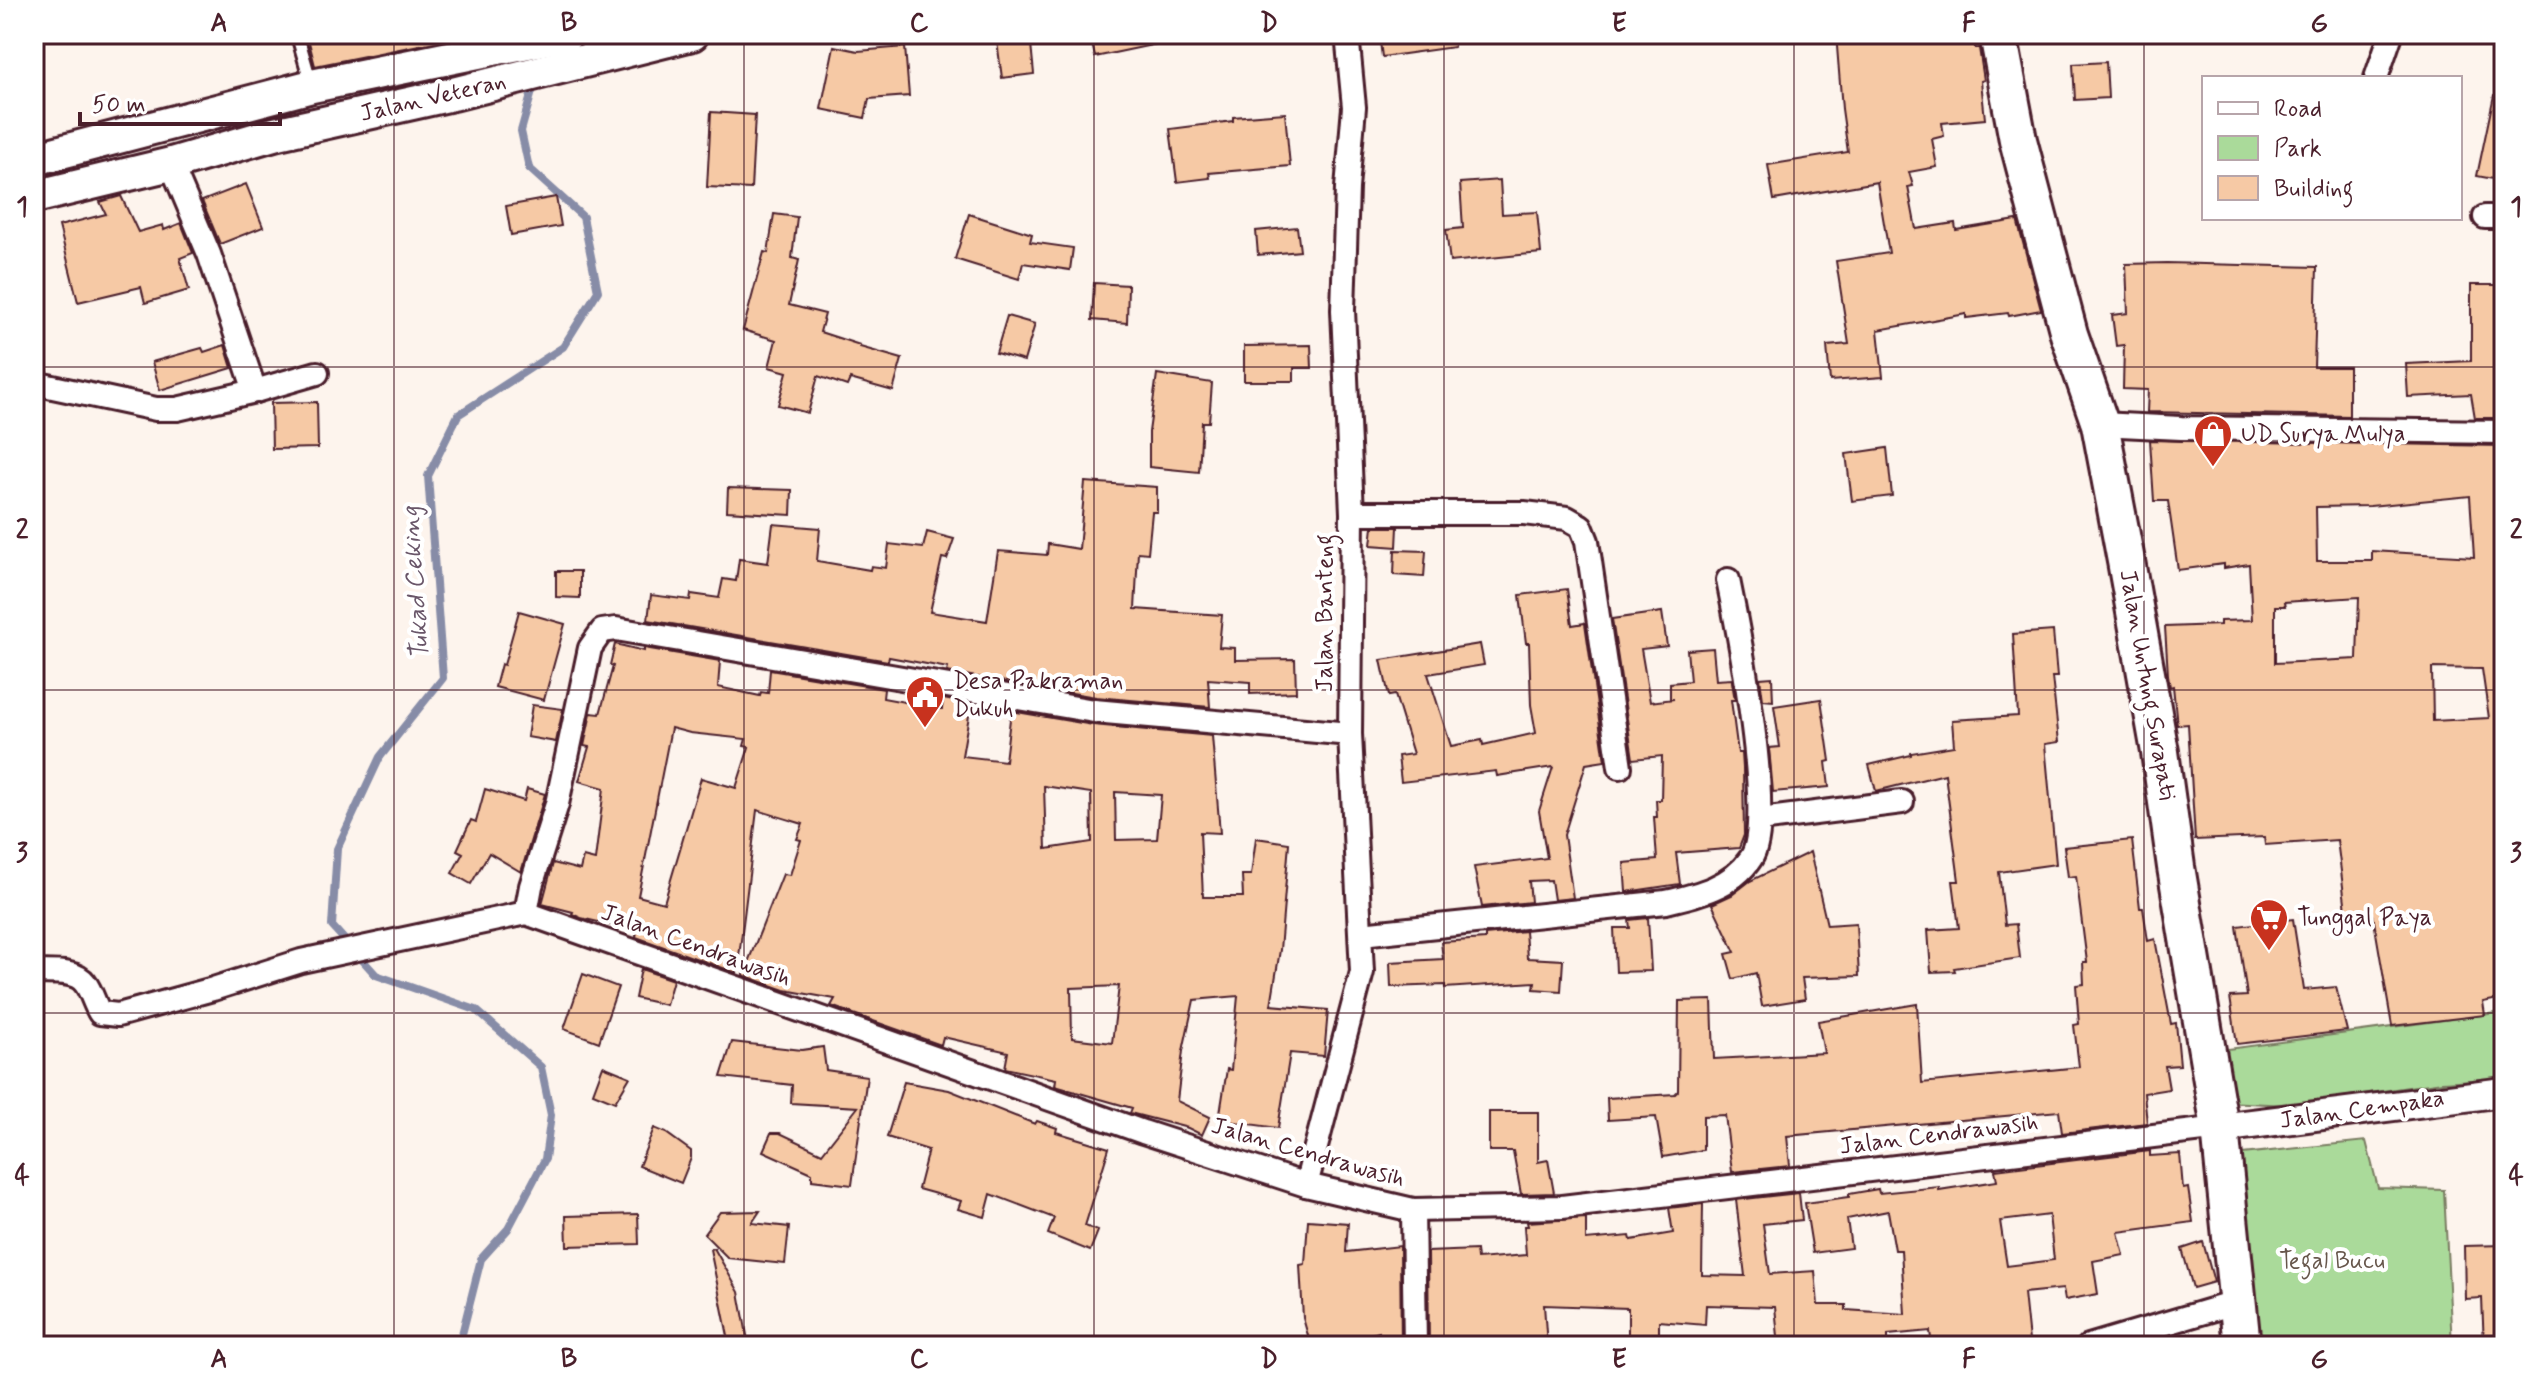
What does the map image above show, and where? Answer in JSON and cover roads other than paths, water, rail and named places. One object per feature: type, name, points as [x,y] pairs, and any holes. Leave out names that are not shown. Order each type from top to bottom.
[{"type":"highway","name":"Jalan Untung Surapati","points":[[1998,34],[2018,140],[2069,334],[2100,424],[2160,752],[2220,1128],[2242,1346]]},
{"type":"main road","name":"Jalan Veteran","points":[[38,158],[312,86],[567,34]]},
{"type":"main road","name":"Jalan Veteran","points":[[34,197],[171,164],[274,134],[453,94],[692,34]]},
{"type":"main road","points":[[265,100],[274,134]]},
{"type":"street","name":"Jalan Banteng","points":[[1306,1185],[1362,972],[1350,734],[1352,513],[1343,310],[1347,188],[1354,107],[1347,34]]},
{"type":"street","points":[[2377,76],[2391,34]]},
{"type":"street","points":[[171,164],[209,254],[255,391]]},
{"type":"street","points":[[34,383],[156,409],[177,409],[317,373]]},
{"type":"street","points":[[2100,424],[2504,432]]},
{"type":"street","points":[[1352,513],[1524,513],[1567,518],[1581,526],[1587,541],[1620,767]]},
{"type":"street","points":[[1361,934],[1666,902],[1705,894],[1735,875],[1751,859],[1758,843],[1760,820],[1750,707],[1728,580]]},
{"type":"street","points":[[34,972],[61,973],[80,978],[100,1013],[109,1016],[213,989],[301,961],[412,937],[527,906],[557,804],[590,648],[602,631],[616,629],[714,644],[1094,711],[1350,734]]},
{"type":"street","points":[[1760,820],[1902,802]]},
{"type":"street","name":"Jalan Cendrawasih","points":[[527,906],[995,1081],[1306,1185],[1413,1210],[1562,1207],[2220,1128]]},
{"type":"street","name":"Jalan Cempaka","points":[[2220,1128],[2504,1092]]},
{"type":"street","points":[[1413,1210],[1415,1346]]},
{"type":"street","points":[[2089,1346],[2238,1302]]},
{"type":"lane","points":[[297,34],[312,86]]},
{"type":"lane","points":[[34,125],[38,158]]},
{"type":"waterway","name":"Tukad Ceking","points":[[459,1346],[481,1259],[508,1229],[545,1159],[551,1115],[541,1067],[476,1010],[376,975],[332,926],[337,849],[380,757],[443,678],[428,476],[458,415],[563,347],[598,291],[583,217],[529,168],[521,131],[535,81]]},
{"type":"place","name":"UD Surya Mulya","points":[[2213,468]]},
{"type":"place","name":"Desa Pakraman Dukuh","points":[[925,729]]},
{"type":"place","name":"Tunggal Paya","points":[[2269,952]]},
{"type":"park label","name":"Tegal Bucu","points":[[2332,1261]]}]
